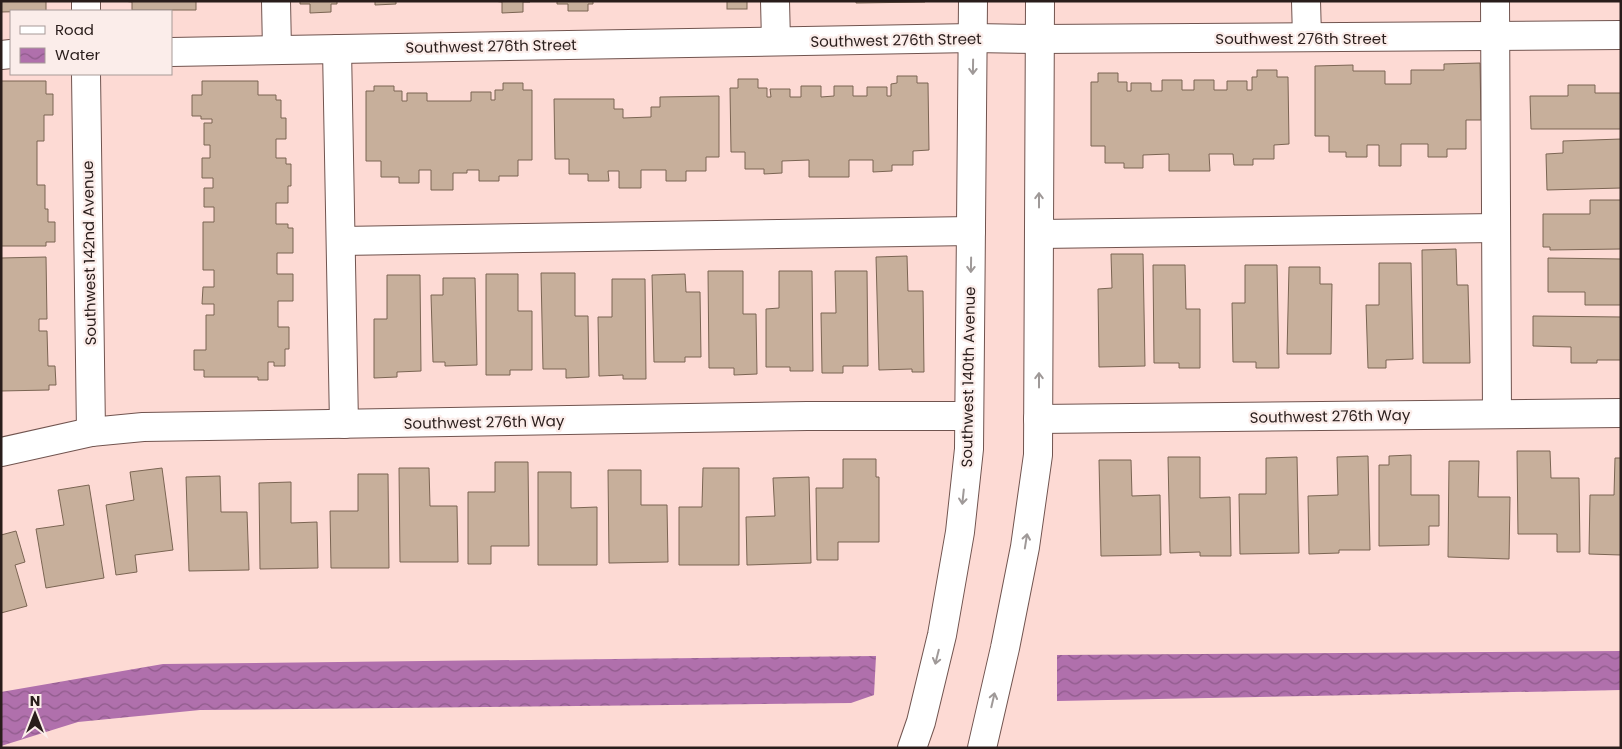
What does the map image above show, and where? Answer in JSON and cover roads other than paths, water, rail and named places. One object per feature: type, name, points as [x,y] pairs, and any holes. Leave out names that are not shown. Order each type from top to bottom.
[{"type":"street","points":[[276,1],[277,50]]},
{"type":"street","points":[[775,1],[776,42]]},
{"type":"street","name":"Southwest 140th Avenue","points":[[912,748],[921,722],[944,625],[960,532],[969,448],[973,1]]},
{"type":"street","points":[[982,748],[1005,648],[1025,547],[1038,455],[1040,1]]},
{"type":"street","points":[[1306,1],[1307,37]]},
{"type":"street","points":[[1495,1],[1497,414]]},
{"type":"street","name":"Southwest 276th Street","points":[[172,52],[973,38],[1621,35]]},
{"type":"street","points":[[337,49],[344,424]]},
{"type":"street","name":"Southwest 142nd Avenue","points":[[86,75],[91,432]]},
{"type":"street","points":[[1039,234],[1496,228]]},
{"type":"street","points":[[341,241],[971,231]]},
{"type":"street","name":"Southwest 276th Way","points":[[1038,419],[1621,413]]},
{"type":"street","name":"Southwest 276th Way","points":[[1,452],[91,432],[143,427],[807,416],[969,416]]},
{"type":"water","points":[[1621,651],[1621,690],[1057,701],[1057,655]]},
{"type":"water","points":[[876,656],[874,695],[851,703],[200,710],[78,722],[1,746],[1,692],[163,664]]}]
